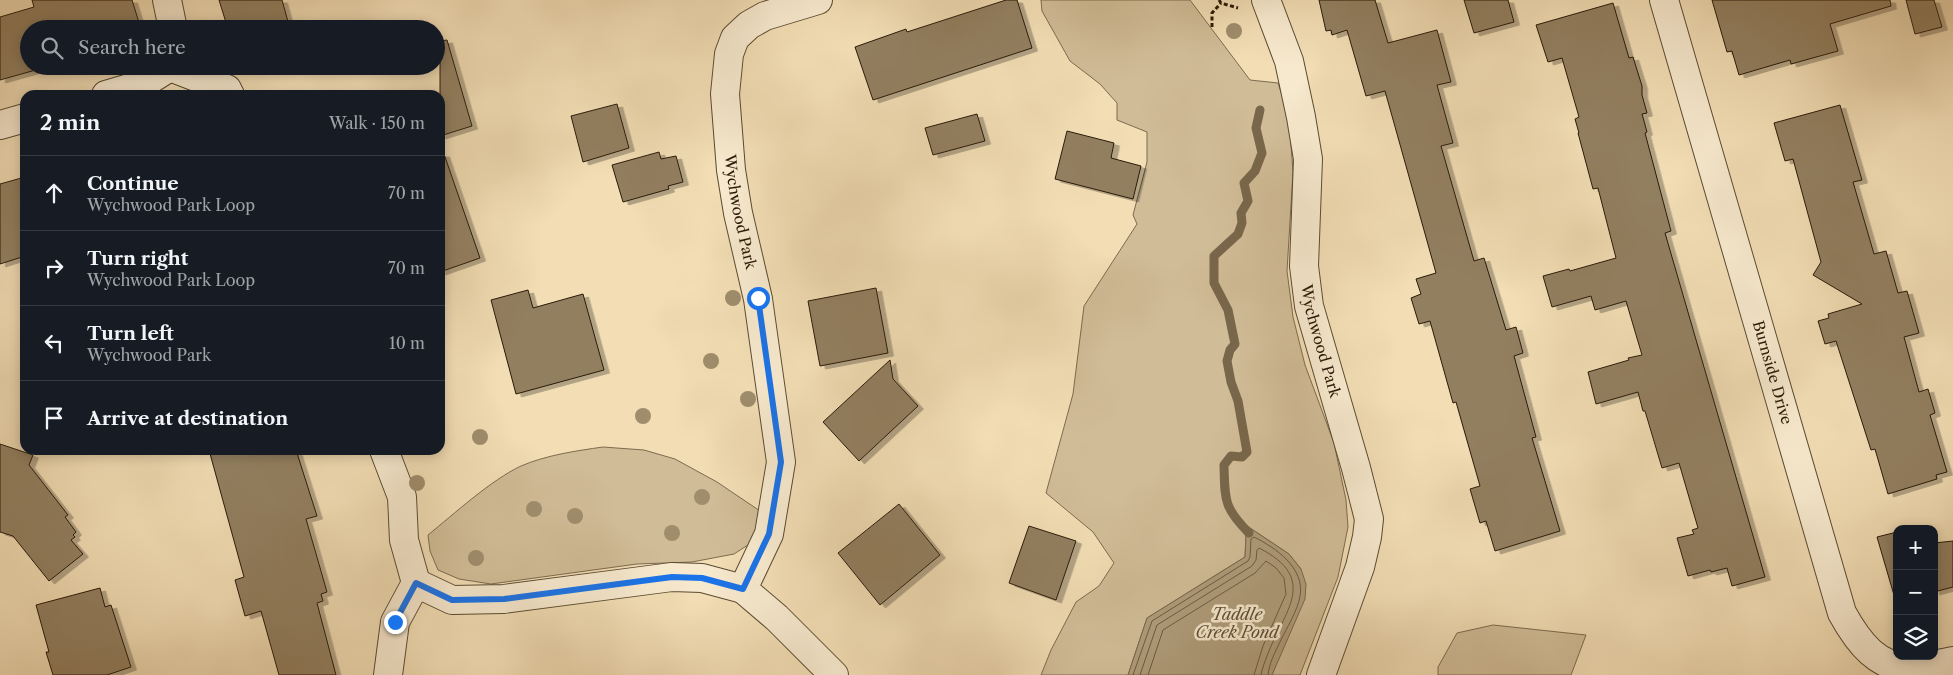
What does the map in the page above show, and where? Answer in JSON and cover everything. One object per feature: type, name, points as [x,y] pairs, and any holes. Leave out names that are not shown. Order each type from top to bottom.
[{"type":"street","points":[[166,0],[170,20]]},
{"type":"street","name":"Wychwood Park","points":[[743,589],[769,534],[781,462],[758,298],[738,213],[731,170],[726,94],[729,54],[735,38],[749,25],[765,16],[818,0]]},
{"type":"street","name":"Wychwood Park","points":[[1266,0],[1289,61],[1302,117],[1308,159],[1304,266],[1309,306],[1356,468],[1368,519],[1367,537],[1360,567],[1321,675]]},
{"type":"street","name":"Burnside Drive","points":[[1664,0],[1842,613],[1856,639],[1867,650],[1882,660],[1895,665],[1914,668],[1953,661]]},
{"type":"street","points":[[123,90],[143,84],[158,75]]},
{"type":"street","points":[[191,75],[228,90]]},
{"type":"street","points":[[0,125],[20,119]]},
{"type":"street","points":[[386,455],[402,497],[404,540],[416,583],[395,622],[388,675]]},
{"type":"street","points":[[416,583],[452,600],[504,599],[672,577],[702,578],[743,589],[777,618],[834,675]]},
{"type":"path","points":[[1212,27],[1212,13],[1221,3]]},
{"type":"shaded area","points":[[1041,0],[1190,0],[1250,80],[1278,83],[1289,117],[1293,172],[1287,271],[1293,317],[1305,365],[1334,443],[1346,500],[1348,527],[1338,577],[1300,675],[1272,675],[1280,653],[1301,569],[1289,554],[1247,526],[1242,529],[1246,536],[1245,557],[1147,618],[1128,675],[1041,675],[1051,650],[1076,602],[1099,586],[1114,563],[1093,532],[1046,493],[1073,394],[1084,306],[1137,224],[1133,215],[1147,162],[1147,132],[1117,120],[1117,103],[1100,84],[1070,61],[1042,11]]},
{"type":"shaded area","points":[[603,447],[644,450],[675,459],[717,482],[763,513],[754,541],[734,554],[692,562],[637,564],[491,584],[459,579],[438,570],[430,551],[428,535],[485,488],[509,472],[531,462],[561,454]]},
{"type":"shaded area","points":[[1493,625],[1586,635],[1571,675],[1438,675],[1438,667],[1457,633]]},
{"type":"water","name":"Taddle Creek Pond","points":[[1241,525],[1247,526],[1289,554],[1301,569],[1306,584],[1305,599],[1272,675],[1128,675],[1147,618],[1245,557],[1246,536]]},
{"type":"building","points":[[32,0],[132,0],[138,20],[20,20],[20,74],[0,80],[0,17],[34,7]]},
{"type":"building","points":[[219,0],[282,0],[288,20],[225,20]]},
{"type":"building","points":[[1006,0],[1017,0],[1032,48],[873,100],[855,47],[906,29],[907,32]]},
{"type":"building","points":[[1319,0],[1375,0],[1388,43],[1437,30],[1451,82],[1437,85],[1453,143],[1441,146],[1474,261],[1484,258],[1506,330],[1516,327],[1523,353],[1514,356],[1536,437],[1532,438],[1560,531],[1495,551],[1486,521],[1480,523],[1470,489],[1480,486],[1456,402],[1453,403],[1430,321],[1419,324],[1411,298],[1421,294],[1416,279],[1436,273],[1385,91],[1366,96],[1347,30],[1332,35],[1331,30],[1326,31]]},
{"type":"building","points":[[1464,0],[1508,0],[1514,22],[1474,33]]},
{"type":"building","points":[[1712,0],[1890,0],[1891,6],[1830,24],[1838,51],[1791,64],[1790,60],[1739,75],[1732,51],[1727,52]]},
{"type":"building","points":[[1906,0],[1934,0],[1942,27],[1915,34]]},
{"type":"building","points":[[1613,3],[1629,58],[1633,57],[1642,86],[1642,95],[1647,113],[1642,114],[1647,132],[1645,133],[1671,231],[1665,233],[1765,577],[1732,586],[1727,568],[1688,576],[1677,538],[1694,534],[1692,530],[1698,528],[1679,463],[1662,468],[1638,392],[1596,404],[1588,372],[1642,355],[1626,301],[1595,310],[1591,296],[1552,307],[1543,276],[1569,269],[1570,271],[1616,258],[1598,188],[1593,189],[1575,119],[1579,117],[1562,58],[1548,62],[1536,25]]},
{"type":"building","points":[[445,40],[447,40],[472,126],[445,134],[445,90],[440,90],[440,75],[445,75]]},
{"type":"building","points":[[617,104],[629,148],[583,162],[571,116]]},
{"type":"building","points":[[1840,105],[1862,180],[1853,182],[1874,254],[1886,251],[1898,293],[1907,291],[1919,333],[1904,337],[1919,392],[1928,389],[1935,413],[1930,415],[1947,472],[1936,475],[1937,479],[1888,494],[1875,449],[1871,450],[1836,341],[1825,344],[1818,321],[1829,318],[1828,314],[1862,304],[1813,275],[1821,262],[1793,159],[1785,161],[1774,123]]},
{"type":"building","points":[[977,114],[985,141],[933,155],[925,128]]},
{"type":"building","points":[[1067,131],[1114,143],[1111,158],[1141,166],[1133,199],[1055,179]]},
{"type":"building","points":[[659,152],[661,159],[676,156],[683,182],[668,186],[669,189],[623,202],[612,165]]},
{"type":"building","points":[[445,157],[480,258],[445,270]]},
{"type":"building","points":[[20,178],[20,258],[0,264],[0,184]]},
{"type":"building","points":[[876,288],[888,353],[820,366],[808,301]]},
{"type":"building","points":[[528,290],[533,308],[583,294],[604,370],[516,394],[491,300]]},
{"type":"building","points":[[890,360],[893,379],[918,406],[859,461],[823,422]]},
{"type":"building","points":[[0,444],[20,451],[20,455],[33,455],[29,465],[68,515],[65,517],[76,532],[73,535],[75,537],[71,540],[83,554],[49,581],[13,536],[0,532]]},
{"type":"building","points":[[210,455],[298,455],[317,516],[306,519],[327,592],[321,594],[323,601],[317,603],[336,675],[279,675],[261,611],[245,616],[235,580],[244,577]]},
{"type":"building","points":[[899,504],[940,555],[880,605],[838,553]]},
{"type":"building","points":[[1029,526],[1076,541],[1056,600],[1009,583]]},
{"type":"building","points":[[1893,533],[1893,592],[1877,537]]},
{"type":"building","points":[[1953,541],[1953,587],[1938,591],[1938,570],[1938,543]]},
{"type":"building","points":[[100,588],[105,607],[111,605],[131,667],[107,675],[53,675],[46,652],[49,652],[36,605]]},
{"type":"waterway","points":[[1249,533],[1234,516],[1225,495],[1224,465],[1231,456],[1242,457],[1247,452],[1238,401],[1231,382],[1227,361],[1230,350],[1235,344],[1228,310],[1214,283],[1214,256],[1238,234],[1242,223],[1241,213],[1248,201],[1244,183],[1255,171],[1262,153],[1256,128],[1260,110]]},
{"type":"route","points":[[395,622],[416,583],[452,600],[504,599],[672,577],[702,578],[743,589],[769,534],[781,462],[758,298]]}]
